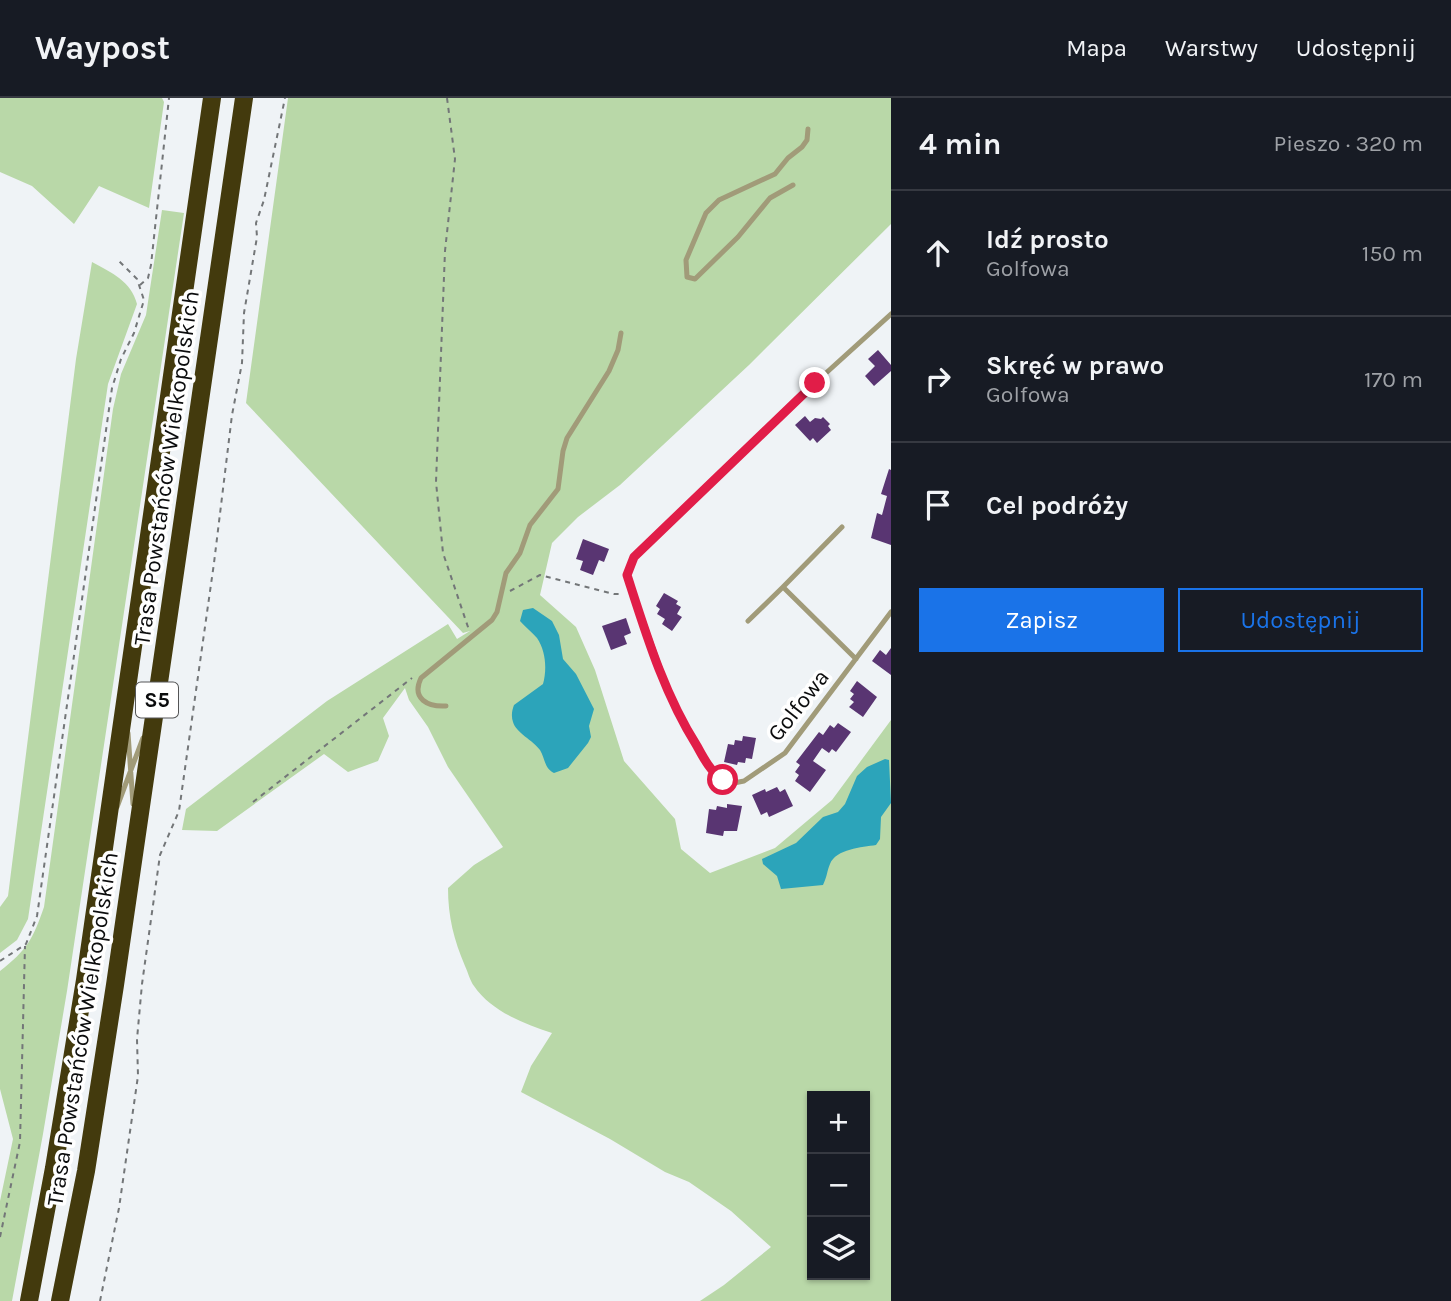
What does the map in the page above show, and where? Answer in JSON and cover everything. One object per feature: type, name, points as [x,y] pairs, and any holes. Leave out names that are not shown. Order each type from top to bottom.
[{"type":"highway","name":"Trasa Powstańców Wielkopolskich","points":[[29,1301],[57,1155],[106,837],[212,98]]},
{"type":"highway","name":"Trasa Powstańców Wielkopolskich","points":[[60,1301],[86,1171],[244,98]]},
{"type":"lane","points":[[793,185],[770,198],[738,237],[700,276],[695,279],[687,277],[686,260],[706,213],[719,200],[775,174],[788,158],[802,147],[807,140],[808,129]]},
{"type":"lane","name":"Golfowa","points":[[891,314],[634,557],[627,575],[674,707],[716,776],[734,783],[744,781],[785,753],[891,612]]},
{"type":"lane","points":[[446,706],[429,705],[422,701],[418,693],[421,678],[492,620],[497,612],[506,573],[520,553],[530,525],[558,489],[567,438],[615,360],[621,333]]},
{"type":"lane","points":[[748,621],[842,527]]},
{"type":"lane","points":[[783,587],[856,659]]},
{"type":"lane","points":[[126,697],[136,842]]},
{"type":"lane","points":[[106,837],[157,702]]},
{"type":"path","points":[[139,286],[148,278],[151,265],[169,98]]},
{"type":"path","points":[[100,1301],[119,1208],[136,1089],[142,984],[160,855],[179,811],[232,415],[241,375],[244,313],[257,237],[256,223],[264,200],[285,98]]},
{"type":"path","points":[[447,98],[455,159],[445,251],[436,482],[443,552],[470,632]]},
{"type":"path","points":[[0,1237],[20,1142],[26,944],[37,916],[112,388],[144,300],[137,279],[118,260]]},
{"type":"path","points":[[500,598],[540,575],[614,594],[633,594]]},
{"type":"path","points":[[253,802],[413,677]]},
{"type":"path","points":[[0,961],[26,944]]},
{"type":"green space","points":[[0,98],[162,98],[164,102],[149,208],[99,186],[74,224],[32,186],[0,172]]},
{"type":"green space","points":[[288,98],[891,98],[891,224],[749,365],[620,485],[578,517],[552,543],[540,595],[576,627],[595,670],[624,761],[675,819],[681,849],[710,873],[775,848],[832,800],[891,720],[891,1301],[700,1301],[771,1247],[731,1211],[689,1182],[665,1172],[610,1139],[521,1092],[531,1066],[552,1033],[519,1021],[489,1003],[474,986],[455,938],[448,899],[448,888],[474,865],[503,847],[448,767],[428,727],[409,700],[405,688],[383,718],[389,736],[378,761],[348,772],[324,754],[217,831],[182,830],[186,809],[327,701],[448,624],[457,639],[470,631],[463,633],[246,403]]},
{"type":"green space","points":[[162,210],[184,213],[43,1134],[12,1301],[0,1301],[0,1201],[13,1139],[0,1089],[0,971],[17,957],[28,943],[44,907],[113,409],[121,374],[146,315]]},
{"type":"green space","points":[[92,262],[125,284],[137,304],[108,384],[28,919],[17,940],[0,953],[0,907],[8,896],[76,359]]},
{"type":"water","points":[[533,608],[552,621],[559,635],[563,659],[576,674],[594,709],[588,743],[568,768],[554,773],[546,766],[537,746],[517,730],[512,718],[514,705],[543,684],[544,679],[545,661],[540,643],[520,621],[523,610]]},
{"type":"water","points":[[885,759],[889,760],[891,803],[881,817],[880,839],[876,845],[838,855],[830,864],[823,885],[781,889],[777,876],[763,864],[762,859],[796,843],[823,817],[838,812],[845,804],[857,776],[867,767]]},
{"type":"building","points":[[878,350],[891,365],[891,371],[874,386],[865,376],[875,366],[868,359]]},
{"type":"building","points":[[805,416],[810,422],[823,417],[830,424],[828,426],[831,430],[817,443],[813,438],[810,441],[795,425]]},
{"type":"building","points":[[889,469],[891,545],[871,538],[877,513],[882,515],[887,496],[881,494]]},
{"type":"building","points":[[583,539],[609,549],[604,562],[599,560],[593,575],[580,570],[583,561],[576,559]]},
{"type":"building","points":[[664,593],[678,601],[676,604],[681,607],[677,614],[682,617],[672,631],[662,624],[665,619],[657,614],[660,609],[656,606]]},
{"type":"building","points":[[626,618],[631,633],[624,636],[627,644],[611,650],[602,626]]},
{"type":"building","points":[[891,648],[891,675],[872,661],[880,650],[886,655]]},
{"type":"building","points":[[857,681],[877,697],[863,717],[849,707],[854,702],[850,699],[854,694],[850,691]]},
{"type":"building","points":[[838,723],[851,732],[836,752],[832,749],[829,753],[822,748],[813,761],[826,770],[810,792],[795,781],[799,775],[795,772],[800,765],[796,762],[819,732],[823,735],[830,725],[834,728]]},
{"type":"building","points":[[743,736],[756,738],[752,759],[746,758],[745,763],[738,762],[737,765],[724,762],[728,744],[734,745],[735,740],[742,741]]},
{"type":"building","points":[[777,787],[780,792],[785,789],[793,806],[769,817],[767,812],[761,815],[752,795]]},
{"type":"building","points":[[727,804],[742,806],[737,831],[724,831],[723,836],[706,833],[709,809],[716,810],[717,806],[727,808]]},
{"type":"route","points":[[723,780],[716,776],[707,764],[674,707],[627,575],[629,566],[634,557],[815,383]]}]
